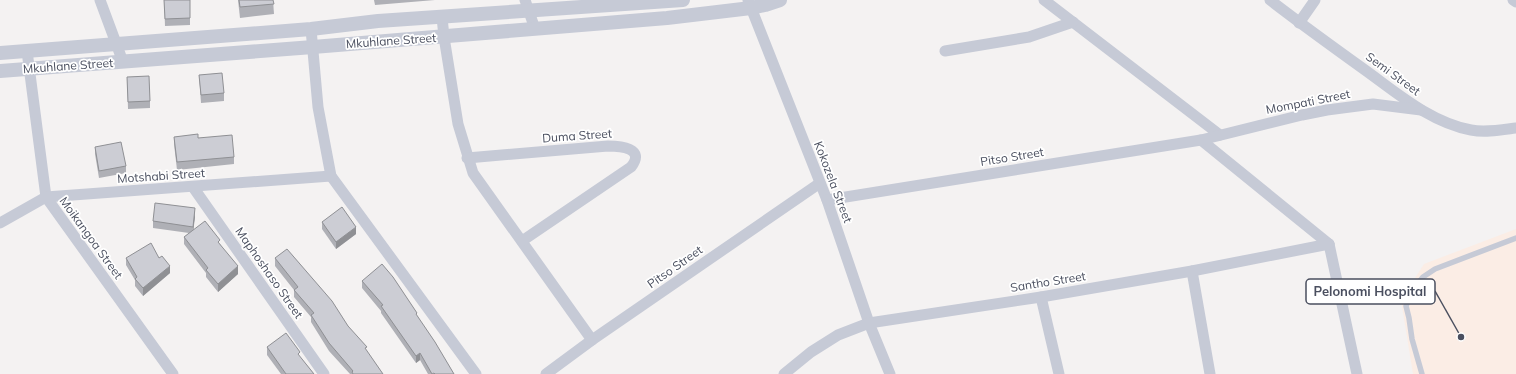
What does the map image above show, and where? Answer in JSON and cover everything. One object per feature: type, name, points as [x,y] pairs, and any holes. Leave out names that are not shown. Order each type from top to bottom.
[{"type":"street","points":[[100,0],[123,62]]},
{"type":"street","name":"Mkuhlane Street","points":[[0,53],[311,29],[378,21],[442,17],[527,6],[683,0]]},
{"type":"street","name":"Mkuhlane Street","points":[[0,71],[313,48],[667,18],[749,4],[766,5],[780,0]]},
{"type":"street","points":[[1044,0],[1220,135]]},
{"type":"street","name":"Semi Street","points":[[1270,0],[1299,23],[1421,110],[1448,123],[1471,130],[1494,131],[1516,128]]},
{"type":"street","points":[[1299,23],[1315,0]]},
{"type":"street","points":[[662,1],[667,18]]},
{"type":"street","name":"Kokozela Street","points":[[749,4],[827,200],[869,323],[890,374]]},
{"type":"street","points":[[527,6],[535,30]]},
{"type":"street","points":[[442,17],[458,124],[467,158],[473,173],[592,340]]},
{"type":"street","points":[[945,52],[1029,38],[1072,22]]},
{"type":"street","points":[[311,29],[318,107],[331,176],[476,374]]},
{"type":"street","name":"Moikangoa Street","points":[[27,51],[46,197],[173,374]]},
{"type":"street","name":"Mompati Street","points":[[1201,140],[1308,114],[1373,104],[1421,110]]},
{"type":"street","points":[[1201,140],[1329,244],[1357,374]]},
{"type":"street","name":"Pitso Street","points":[[827,200],[1201,140]]},
{"type":"street","name":"Duma Street","points":[[467,158],[608,146],[623,146],[632,150],[636,155],[635,162],[631,167],[522,241]]},
{"type":"street","name":"Motshabi Street","points":[[0,223],[46,197],[331,176]]},
{"type":"street","name":"Pitso Street","points":[[546,374],[592,340],[820,183]]},
{"type":"street","name":"Maphoshaso Street","points":[[193,186],[324,374]]},
{"type":"street","name":"Santho Street","points":[[784,374],[811,352],[838,335],[869,323],[1041,297],[1192,271],[1329,244]]},
{"type":"street","points":[[1192,271],[1210,374]]},
{"type":"street","points":[[1041,297],[1059,374]]},
{"type":"lane","points":[[1422,374],[1412,339],[1406,306],[1412,291],[1423,277],[1435,269],[1516,238]]},
{"type":"shaded area","points":[[1516,229],[1516,374],[1413,374],[1401,300],[1424,264]]},
{"type":"building","points":[[164,0],[190,0],[190,18],[165,19]]},
{"type":"building","points":[[239,0],[273,0],[274,4],[240,7]]},
{"type":"building","points":[[222,73],[224,93],[201,95],[199,75]]},
{"type":"building","points":[[149,76],[150,101],[128,102],[127,77]]},
{"type":"building","points":[[198,134],[198,138],[232,135],[234,157],[177,162],[174,137]]},
{"type":"building","points":[[121,142],[126,166],[99,171],[95,147]]},
{"type":"building","points":[[155,203],[195,208],[193,227],[153,221]]},
{"type":"building","points":[[342,207],[356,227],[336,242],[322,222]]},
{"type":"building","points":[[205,221],[220,240],[218,242],[238,266],[218,284],[206,270],[208,268],[184,237]]},
{"type":"building","points":[[151,243],[159,258],[162,256],[170,266],[143,288],[135,279],[137,277],[126,258]]},
{"type":"building","points":[[287,249],[332,301],[348,326],[367,347],[365,348],[383,374],[353,374],[353,371],[329,343],[311,315],[314,313],[294,290],[298,287],[275,258]]},
{"type":"building","points":[[382,264],[393,277],[417,313],[416,314],[454,374],[432,374],[420,353],[416,356],[381,306],[383,305],[362,281]]},
{"type":"building","points":[[286,333],[300,352],[298,354],[314,374],[286,374],[267,347]]},
{"type":"place","name":"Pelonomi Hospital","points":[[1461,337]]}]
